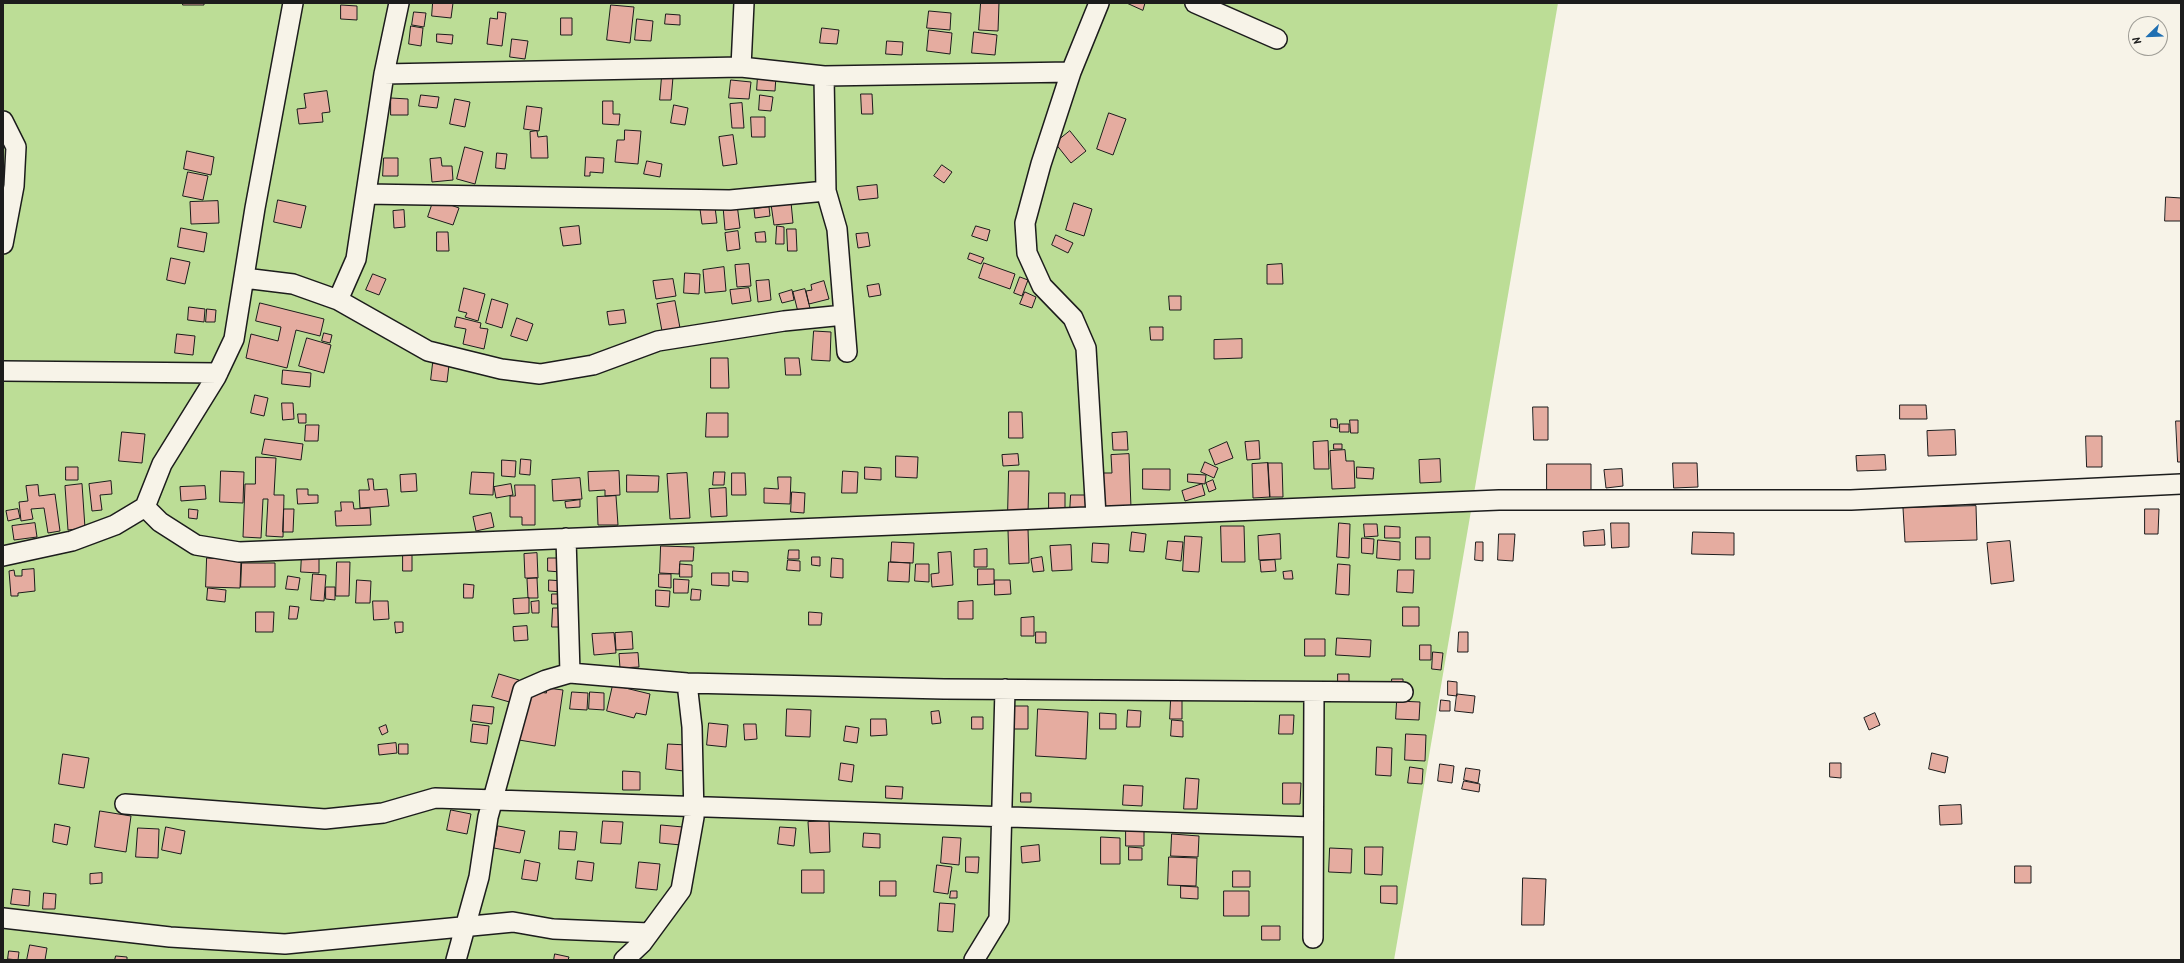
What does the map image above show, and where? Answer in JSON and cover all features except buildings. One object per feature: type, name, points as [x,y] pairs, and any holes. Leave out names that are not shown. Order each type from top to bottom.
[{"type":"street","points":[[3,556],[72,541],[115,525],[145,507],[162,464],[218,374],[234,338],[255,208],[293,3]]},
{"type":"street","points":[[338,300],[356,259],[384,74],[399,3]]},
{"type":"street","points":[[741,67],[744,3]]},
{"type":"street","points":[[1096,516],[1086,348],[1073,318],[1042,286],[1027,253],[1025,223],[1041,164],[1071,72],[1099,3]]},
{"type":"street","points":[[1195,3],[1278,39]]},
{"type":"street","points":[[384,74],[741,67],[824,76],[1071,72]]},
{"type":"street","points":[[824,76],[826,191],[836,229],[846,352]]},
{"type":"street","points":[[3,121],[16,147],[14,186],[3,244]]},
{"type":"street","points":[[366,194],[730,200],[826,191]]},
{"type":"street","points":[[244,278],[294,284],[338,300],[428,350],[501,369],[540,374],[593,365],[658,341],[784,321],[844,315]]},
{"type":"street","points":[[3,371],[218,374]]},
{"type":"street","points":[[145,507],[160,522],[196,545],[239,552],[1499,500],[1851,500],[2181,484]]},
{"type":"street","points":[[566,538],[570,673]]},
{"type":"street","points":[[456,960],[479,876],[493,801],[523,690],[546,680],[570,673],[687,683],[1004,689],[1403,692]]},
{"type":"street","points":[[624,960],[649,933],[681,890],[694,817],[692,727],[687,683]]},
{"type":"street","points":[[974,960],[999,919],[1004,689]]},
{"type":"street","points":[[1313,938],[1314,692]]},
{"type":"street","points":[[125,804],[325,819],[383,813],[436,798],[694,808],[1313,827]]},
{"type":"street","points":[[3,918],[170,937],[285,944],[513,922],[553,929],[649,933]]},
{"type":"green space","points":[[3,3],[1558,3],[1394,960],[3,960]]}]
